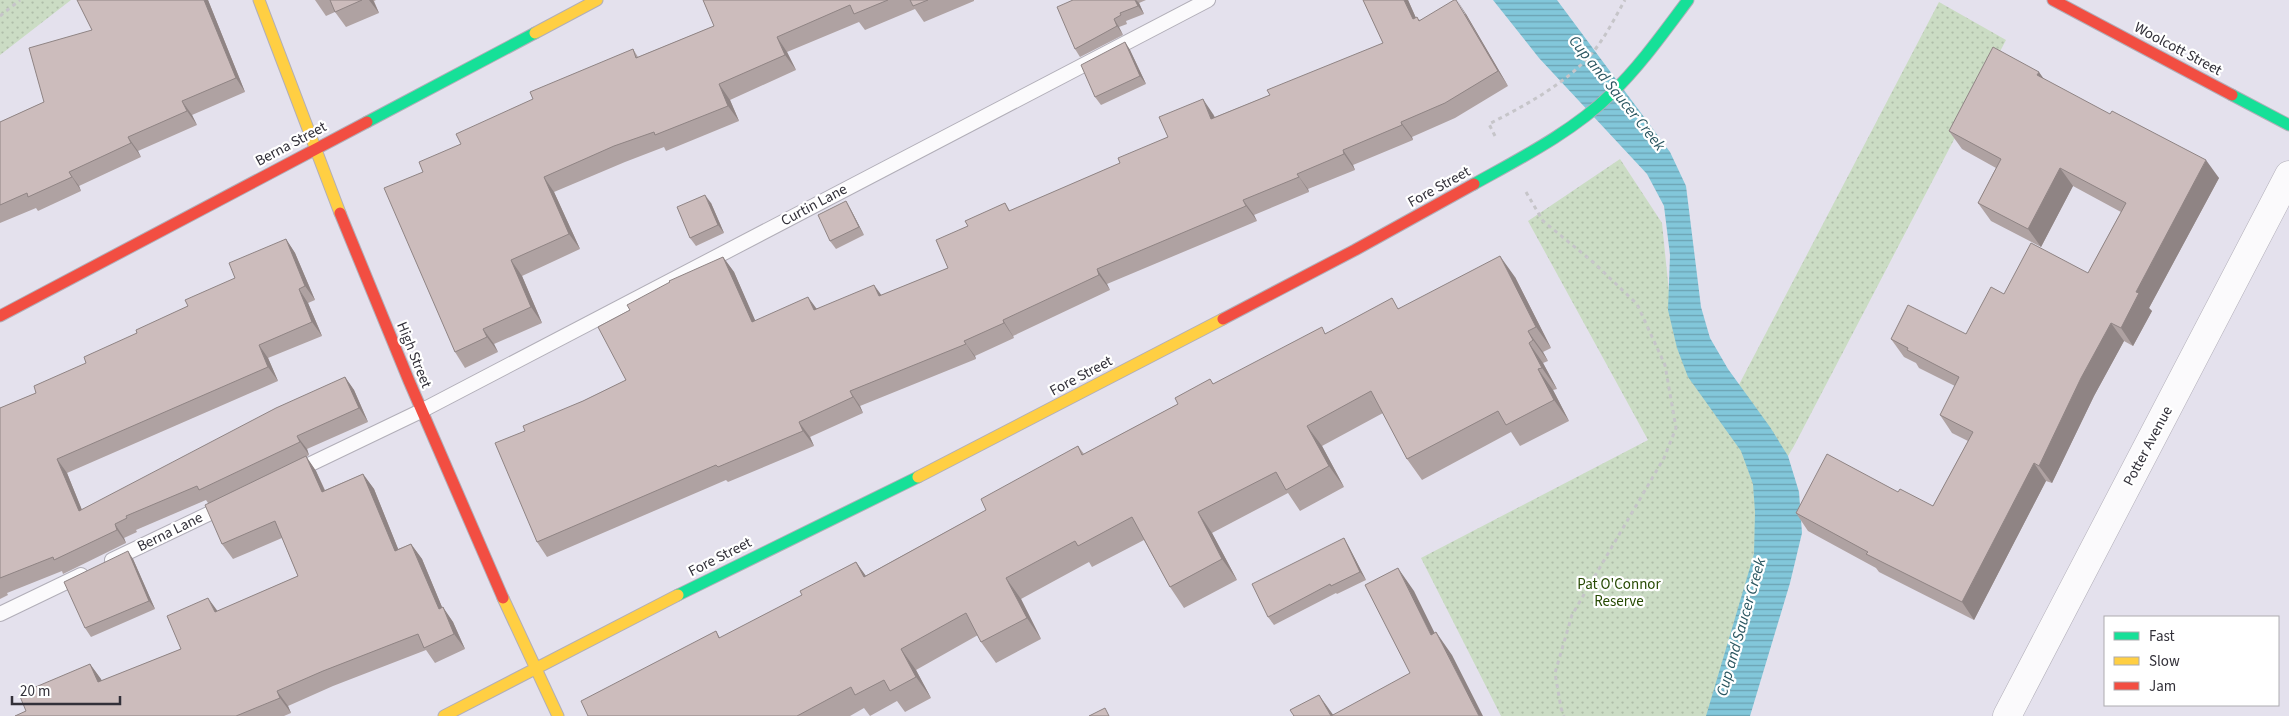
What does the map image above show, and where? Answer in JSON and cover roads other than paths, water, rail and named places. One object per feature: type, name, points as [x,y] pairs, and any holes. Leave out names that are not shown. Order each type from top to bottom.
[{"type":"street","name":"High Street","points":[[259,0],[313,149],[421,411],[535,670],[558,716]]},
{"type":"street","name":"Berna Street","points":[[0,316],[597,0]]},
{"type":"street","name":"Fore Street","points":[[444,716],[723,572],[911,480],[1329,264],[1510,164],[1544,143],[1610,95],[1651,49],[1688,0]]},
{"type":"street","name":"Woolcott Street","points":[[2069,4],[2289,125]]},
{"type":"street","name":"Potter Avenue","points":[[2007,716],[2289,176]]},
{"type":"lane","name":"Curtin Lane","points":[[421,411],[1208,0]]},
{"type":"lane","points":[[287,476],[421,411]]},
{"type":"lane","name":"Berna Lane","points":[[0,614],[242,498]]},
{"type":"water","name":"Cup and Saucer Creek","points":[[1493,0],[1557,0],[1670,152],[1686,186],[1701,307],[1710,338],[1728,369],[1770,427],[1788,456],[1799,492],[1802,533],[1790,583],[1750,716],[1706,716],[1754,554],[1755,512],[1753,484],[1741,451],[1688,377],[1677,348],[1668,310],[1670,255],[1664,206],[1647,174],[1539,58]]},
{"type":"park label","name":"Pat O'Connor Reserve","points":[[1619,592]]}]
